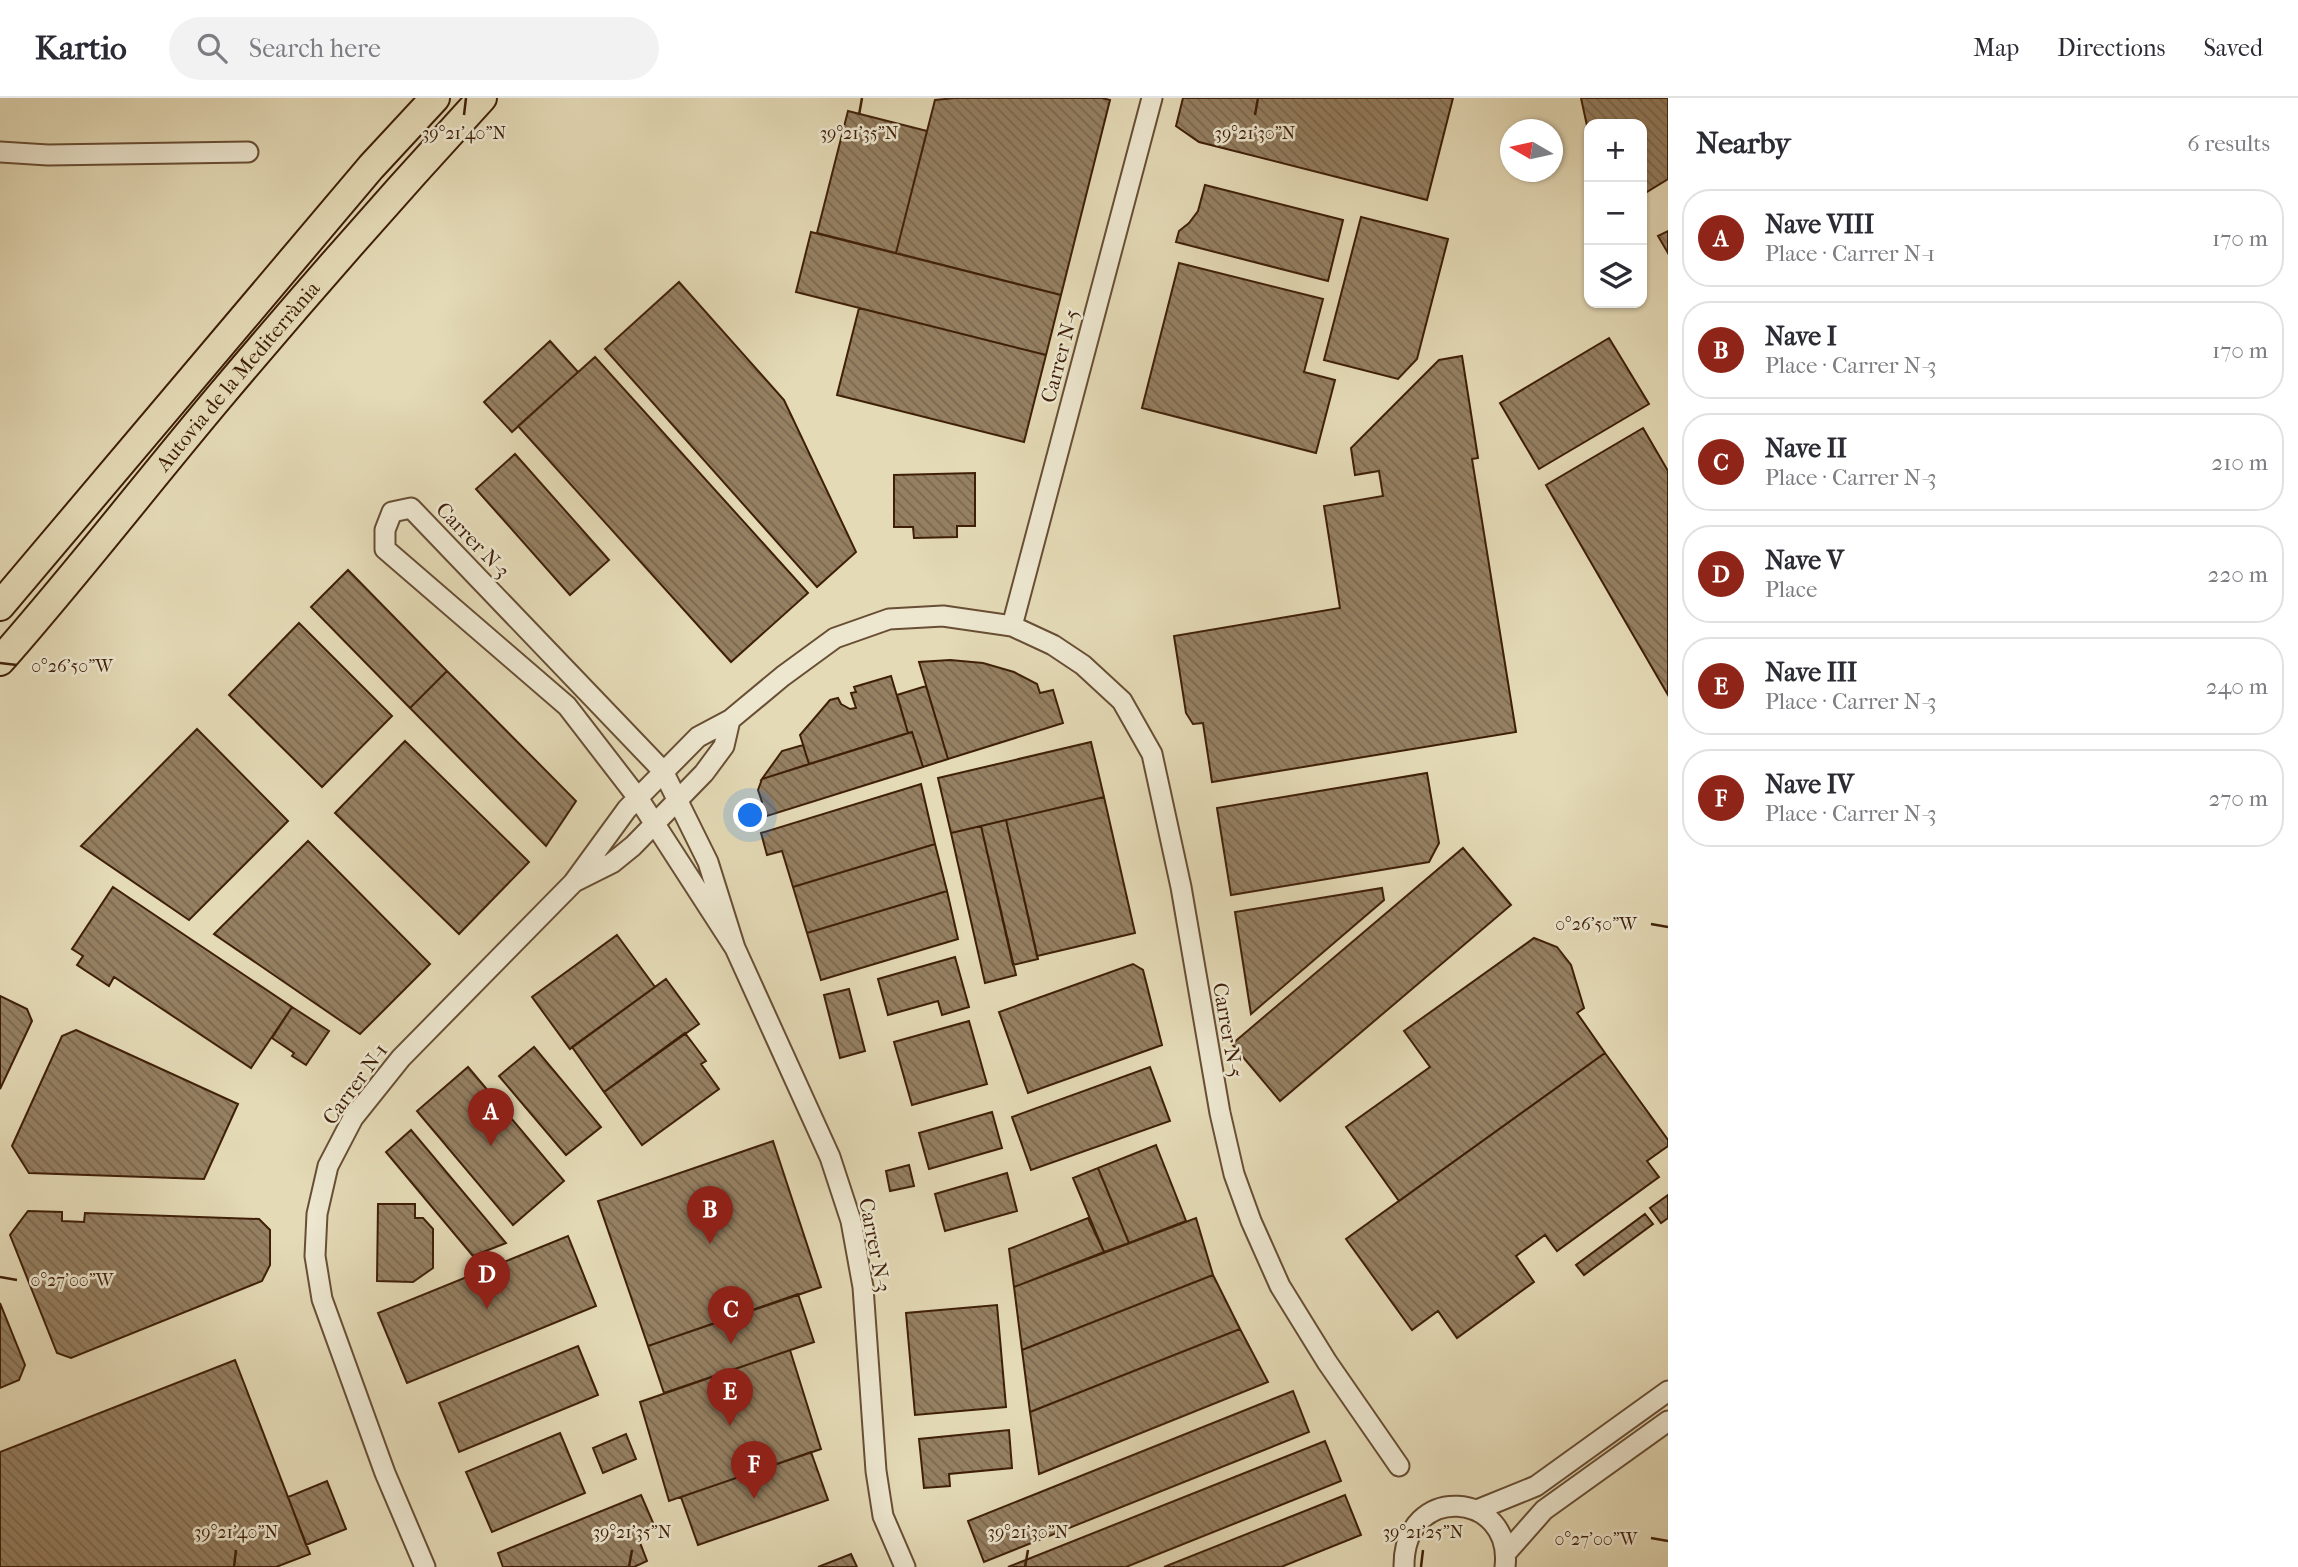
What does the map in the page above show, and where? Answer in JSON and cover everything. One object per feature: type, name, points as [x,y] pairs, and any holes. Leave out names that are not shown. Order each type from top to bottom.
[{"type":"highway","name":"Autovia de la Mediterrània","points":[[0,606],[371,167],[435,98]]},
{"type":"highway","name":"Autovia de la Mediterrània","points":[[0,661],[237,377],[399,188],[482,98]]},
{"type":"street","name":"Carrer N-5","points":[[1012,626],[1152,98]]},
{"type":"street","points":[[0,152],[48,155],[248,152]]},
{"type":"street","name":"Carrer N-3","points":[[735,948],[638,798],[567,706],[385,549],[384,530],[392,512],[411,508],[663,771],[678,800],[708,862],[735,948],[830,1157],[850,1221],[863,1287],[876,1471],[883,1516],[905,1567]]},
{"type":"street","name":"Carrer N-5","points":[[730,720],[835,638],[889,619],[943,616],[1012,626],[1053,645],[1083,665],[1122,701],[1152,754],[1181,887],[1220,1113],[1234,1174],[1280,1286],[1327,1362],[1399,1466]]},
{"type":"street","name":"Carrer N-1","points":[[425,1567],[385,1473],[322,1299],[315,1256],[317,1214],[328,1166],[353,1118],[401,1058],[573,883],[595,850],[663,771],[698,737],[730,720]]},
{"type":"street","name":"Carrer N-1","points":[[573,883],[612,863],[633,846],[678,800],[704,773],[724,746],[730,720]]},
{"type":"street","points":[[1477,1510],[1536,1486],[1668,1391]]},
{"type":"street","points":[[1506,1559],[1544,1510],[1668,1421]]},
{"type":"street","points":[[1403,1566],[1404,1548],[1416,1523],[1434,1510],[1453,1506],[1477,1510],[1491,1520],[1502,1535],[1506,1559]]},
{"type":"building","points":[[1183,98],[1453,98],[1427,200],[1199,142],[1176,126]]},
{"type":"building","points":[[1581,98],[1668,98],[1668,179],[1647,192],[1647,119],[1586,119]]},
{"type":"building","points":[[935,100],[1110,100],[1061,295],[896,253]]},
{"type":"building","points":[[848,111],[927,131],[896,253],[817,233]]},
{"type":"building","points":[[1205,185],[1343,220],[1328,281],[1176,242],[1179,231],[1198,211]]},
{"type":"building","points":[[1361,217],[1448,239],[1417,359],[1398,379],[1324,360]]},
{"type":"building","points":[[1668,231],[1668,253],[1658,236]]},
{"type":"building","points":[[811,232],[1061,295],[1046,355],[796,292]]},
{"type":"building","points":[[1179,263],[1323,299],[1304,372],[1335,380],[1316,453],[1142,408]]},
{"type":"building","points":[[679,282],[784,400],[856,552],[817,587],[605,349]]},
{"type":"building","points":[[859,308],[1046,355],[1024,442],[837,395]]},
{"type":"building","points":[[1609,338],[1649,404],[1539,469],[1500,403]]},
{"type":"building","points":[[550,341],[578,372],[512,432],[484,402]]},
{"type":"building","points":[[1462,356],[1478,458],[1472,459],[1516,732],[1212,782],[1203,723],[1193,724],[1186,713],[1174,636],[1340,608],[1324,506],[1383,496],[1379,471],[1355,475],[1351,448],[1439,360]]},
{"type":"building","points":[[595,357],[808,593],[731,662],[518,426]]},
{"type":"building","points":[[1643,428],[1668,471],[1668,695],[1546,485]]},
{"type":"building","points":[[515,454],[609,560],[570,595],[476,489]]},
{"type":"building","points":[[975,473],[975,526],[957,526],[957,537],[914,538],[913,527],[894,527],[894,475]]},
{"type":"building","points":[[348,570],[447,671],[410,708],[311,607]]},
{"type":"building","points":[[299,623],[392,716],[322,787],[229,695]]},
{"type":"building","points":[[950,660],[983,663],[1014,672],[1037,684],[1040,693],[1053,690],[1063,723],[948,759],[919,662]]},
{"type":"building","points":[[447,671],[576,801],[546,846],[410,708]]},
{"type":"building","points":[[891,676],[908,733],[809,764],[800,735],[830,700],[838,698],[841,704],[850,709],[856,708],[851,693],[856,692],[854,687]]},
{"type":"building","points":[[926,686],[948,759],[923,767],[912,732],[908,733],[897,695]]},
{"type":"building","points":[[197,729],[288,821],[189,920],[81,846]]},
{"type":"building","points":[[912,732],[923,767],[757,819],[749,814],[750,808],[762,802],[758,790],[762,779]]},
{"type":"building","points":[[405,741],[529,862],[459,934],[335,813]]},
{"type":"building","points":[[1091,742],[1104,797],[951,833],[938,778]]},
{"type":"building","points":[[803,745],[809,764],[762,779],[782,751]]},
{"type":"building","points":[[1427,773],[1439,843],[1429,862],[1231,895],[1217,808]]},
{"type":"building","points":[[921,784],[935,844],[793,887],[782,851],[767,855],[761,833]]},
{"type":"building","points":[[1104,797],[1135,933],[1037,956],[1006,820]]},
{"type":"building","points":[[1006,820],[1038,959],[1013,965],[981,826]]},
{"type":"building","points":[[981,826],[1016,975],[985,983],[951,833]]},
{"type":"building","points":[[308,841],[430,964],[360,1034],[214,934]]},
{"type":"building","points":[[935,844],[947,891],[807,933],[793,887]]},
{"type":"building","points":[[1463,848],[1511,905],[1280,1101],[1232,1044]]},
{"type":"building","points":[[113,887],[292,1007],[251,1068],[114,977],[109,986],[77,965],[83,956],[72,949]]},
{"type":"building","points":[[1382,888],[1384,900],[1251,1014],[1235,912]]},
{"type":"building","points":[[947,891],[958,939],[821,980],[807,933]]},
{"type":"building","points":[[617,935],[655,987],[570,1049],[532,997]]},
{"type":"building","points":[[1534,938],[1557,947],[1571,965],[1584,1008],[1577,1013],[1605,1053],[1399,1201],[1346,1127],[1430,1067],[1404,1031]]},
{"type":"building","points":[[955,957],[969,1007],[942,1015],[938,1001],[888,1015],[878,979]]},
{"type":"building","points":[[1133,964],[1143,970],[1162,1045],[1028,1093],[999,1012]]},
{"type":"building","points":[[666,979],[699,1024],[604,1092],[572,1047]]},
{"type":"building","points":[[849,989],[865,1051],[840,1058],[824,995]]},
{"type":"building","points":[[0,996],[27,1009],[32,1021],[0,1089]]},
{"type":"building","points":[[292,1007],[329,1031],[306,1065],[272,1038]]},
{"type":"building","points":[[969,1021],[987,1084],[912,1105],[894,1042]]},
{"type":"building","points":[[76,1030],[238,1104],[204,1179],[29,1173],[12,1146],[62,1036]]},
{"type":"building","points":[[685,1033],[706,1061],[701,1064],[719,1089],[642,1145],[604,1092]]},
{"type":"building","points":[[534,1047],[601,1127],[566,1155],[499,1076]]},
{"type":"building","points":[[1605,1053],[1668,1140],[1668,1146],[1647,1161],[1659,1177],[1557,1251],[1545,1235],[1516,1256],[1534,1282],[1457,1338],[1438,1311],[1412,1330],[1346,1239]]},
{"type":"building","points":[[468,1067],[564,1181],[513,1225],[417,1111]]},
{"type":"building","points":[[1150,1067],[1170,1121],[1031,1170],[1012,1117]]},
{"type":"building","points":[[992,1112],[1002,1148],[929,1169],[919,1133]]},
{"type":"building","points":[[411,1130],[506,1243],[473,1256],[386,1152]]},
{"type":"building","points":[[773,1141],[821,1287],[648,1346],[598,1201]]},
{"type":"building","points":[[1156,1145],[1186,1221],[1129,1243],[1098,1168]]},
{"type":"building","points":[[909,1165],[914,1186],[890,1191],[886,1171]]},
{"type":"building","points":[[1098,1168],[1129,1243],[1104,1252],[1073,1178]]},
{"type":"building","points":[[1007,1173],[1017,1211],[945,1231],[935,1194]]},
{"type":"building","points":[[1668,1195],[1668,1218],[1661,1223],[1650,1208]]},
{"type":"building","points":[[378,1204],[415,1204],[415,1218],[423,1218],[433,1229],[433,1268],[413,1282],[377,1281]]},
{"type":"building","points":[[28,1211],[62,1212],[62,1221],[84,1222],[85,1213],[259,1219],[270,1230],[270,1265],[262,1281],[71,1358],[57,1353],[10,1235]]},
{"type":"building","points":[[1645,1214],[1653,1224],[1584,1275],[1576,1265]]},
{"type":"building","points":[[1088,1218],[1104,1252],[1014,1287],[1009,1249]]},
{"type":"building","points":[[1196,1218],[1213,1275],[1022,1350],[1014,1287]]},
{"type":"building","points":[[568,1236],[596,1306],[407,1383],[378,1313]]},
{"type":"building","points":[[1213,1275],[1240,1329],[1030,1412],[1022,1350]]},
{"type":"building","points":[[798,1294],[814,1342],[664,1393],[648,1346]]},
{"type":"building","points":[[0,1303],[25,1365],[19,1380],[0,1388]]},
{"type":"building","points":[[997,1305],[1006,1407],[915,1415],[906,1313]]},
{"type":"building","points":[[1240,1329],[1268,1382],[1039,1474],[1030,1412]]},
{"type":"building","points":[[578,1346],[598,1395],[459,1452],[439,1403]]},
{"type":"building","points":[[790,1350],[821,1449],[669,1501],[640,1402]]},
{"type":"building","points":[[235,1360],[310,1554],[276,1567],[0,1567],[0,1452]]},
{"type":"building","points":[[1293,1391],[1309,1432],[984,1562],[968,1521]]},
{"type":"building","points":[[1009,1430],[1012,1468],[949,1474],[950,1486],[924,1488],[919,1439]]},
{"type":"building","points":[[560,1433],[585,1493],[492,1532],[466,1472]]},
{"type":"building","points":[[626,1434],[636,1459],[603,1473],[593,1448]]},
{"type":"building","points":[[1325,1441],[1341,1481],[1126,1567],[1008,1567]]},
{"type":"building","points":[[811,1452],[828,1500],[698,1545],[681,1497]]},
{"type":"building","points":[[327,1481],[346,1529],[306,1545],[288,1497]]},
{"type":"building","points":[[641,1495],[654,1525],[636,1532],[647,1561],[634,1567],[503,1567],[498,1553]]},
{"type":"building","points":[[1345,1495],[1361,1535],[1281,1567],[1164,1567]]},
{"type":"building","points":[[851,1554],[857,1567],[818,1567]]},
{"type":"place","name":"Nave VIII","points":[[491,1146]]},
{"type":"place","name":"Nave I","points":[[710,1244]]},
{"type":"place","name":"Nave V","points":[[487,1309]]},
{"type":"place","name":"Nave II","points":[[731,1344]]},
{"type":"place","name":"Nave III","points":[[730,1426]]},
{"type":"place","name":"Nave IV","points":[[754,1499]]}]
